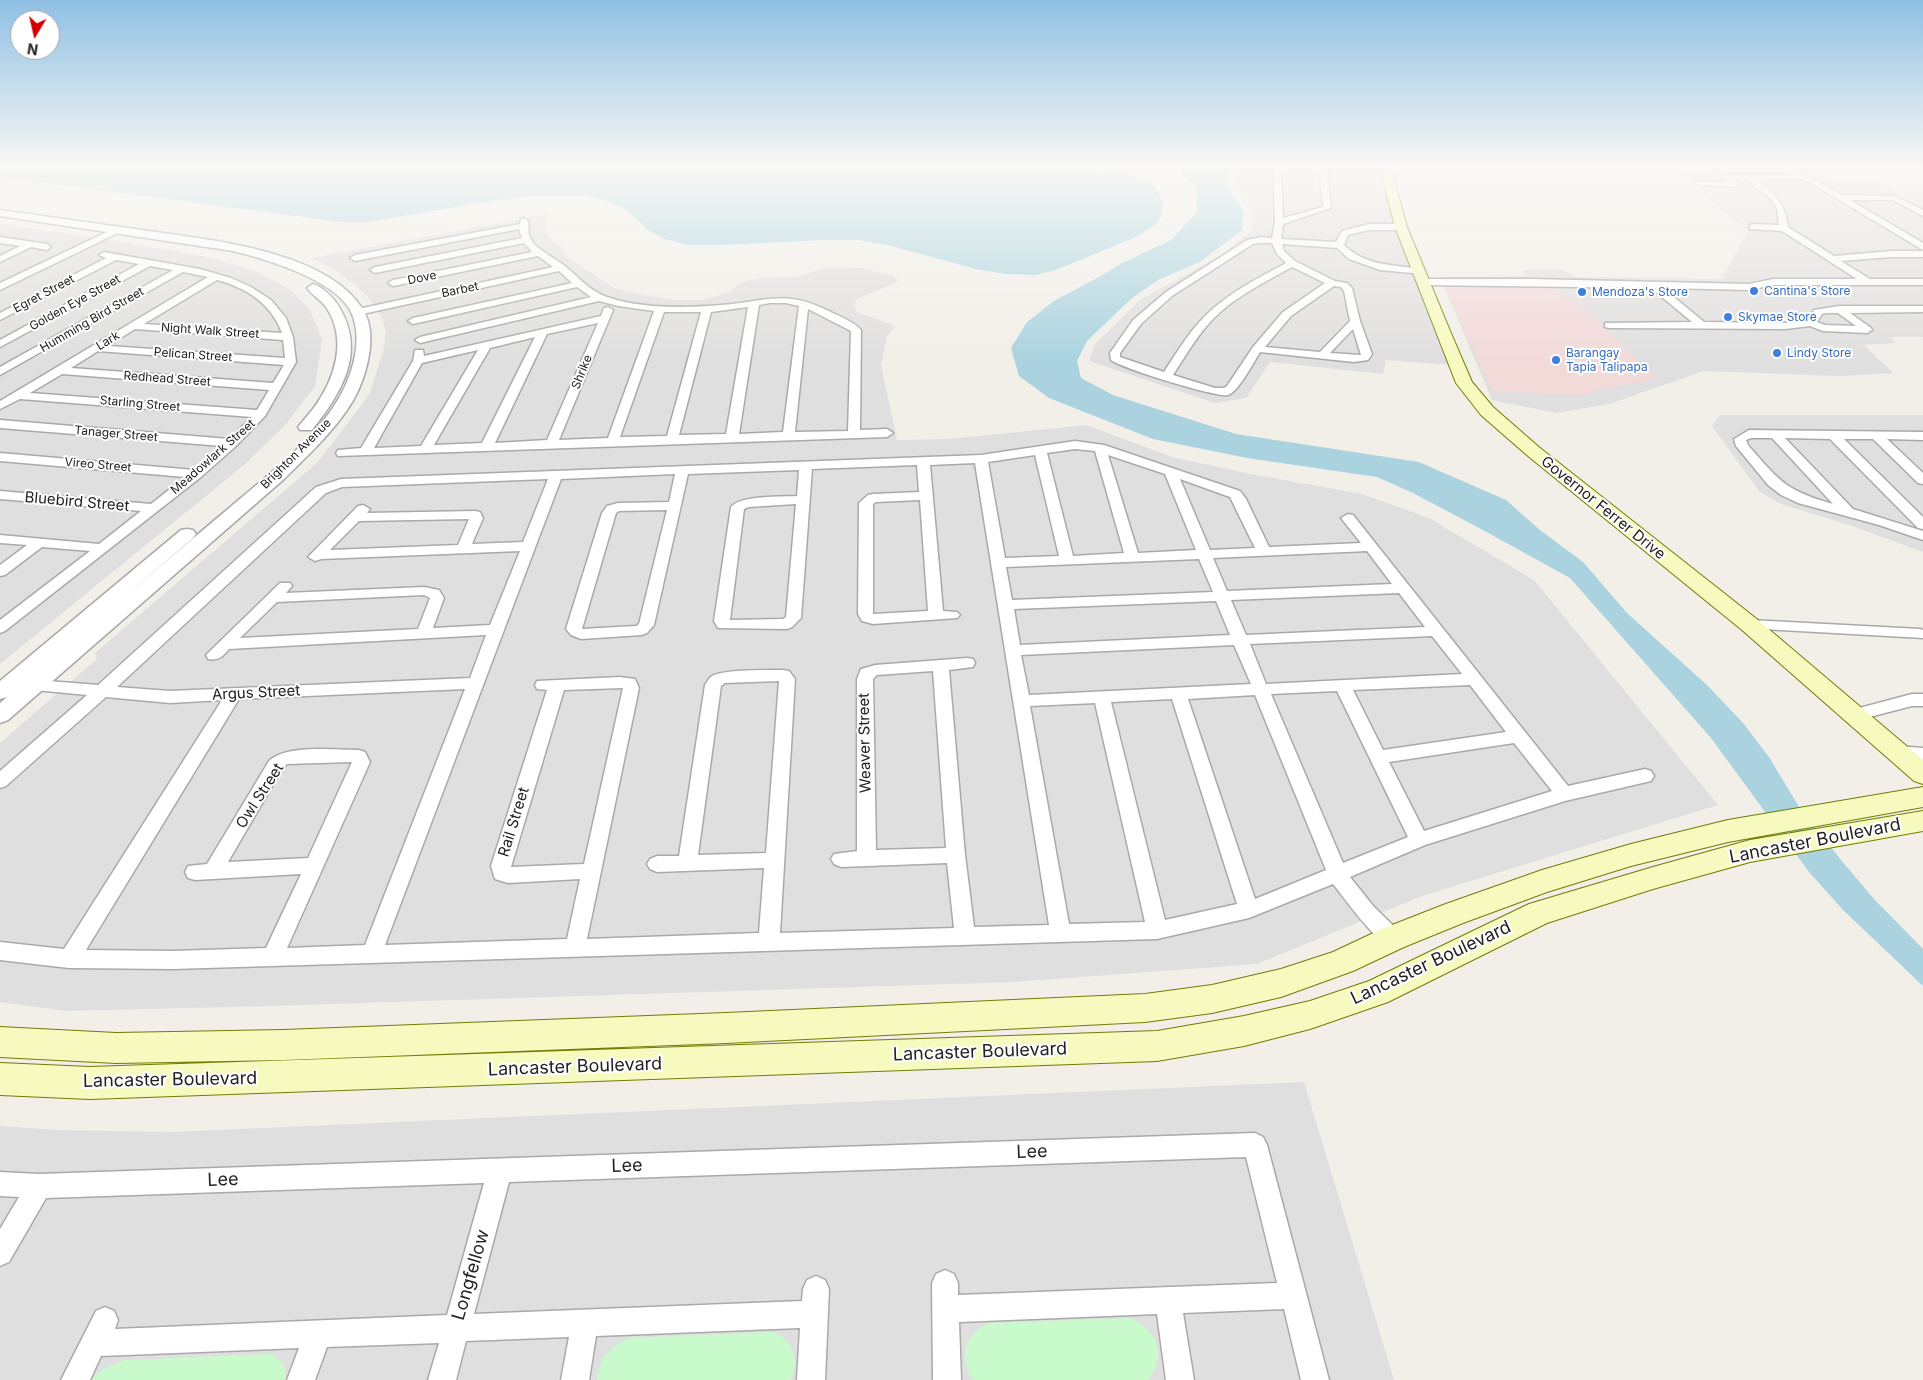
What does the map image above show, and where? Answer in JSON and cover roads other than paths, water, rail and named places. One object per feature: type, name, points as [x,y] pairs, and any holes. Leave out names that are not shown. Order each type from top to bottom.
[{"type":"main road","name":"Governor Ferrer Drive","points":[[1404,232],[1464,383],[1486,411],[1534,452],[1750,625],[1923,774]]},
{"type":"main road","name":"Lancaster Boulevard","points":[[0,1079],[90,1083],[244,1079],[1157,1046],[1310,1015],[1377,992],[1613,875],[1728,831],[1923,797]]},
{"type":"main road","name":"Lancaster Boulevard","points":[[0,1042],[116,1048],[284,1045],[1145,1008],[1212,999],[1281,983],[1342,962],[1393,938],[1453,914],[1542,882],[1613,875],[1923,821]]},
{"type":"street","points":[[0,287],[110,232]]},
{"type":"street","name":"Brighton Avenue","points":[[0,692],[261,472],[286,448],[318,413],[334,389],[345,352],[345,339],[337,312],[322,294],[300,279],[252,260],[224,253],[113,232]]},
{"type":"street","name":"Brighton Avenue","points":[[0,715],[278,475],[324,429],[347,398],[360,363],[362,332],[358,312],[334,288],[317,276],[262,254],[233,247],[114,232]]},
{"type":"street","points":[[405,302],[393,284],[375,270],[351,257],[480,232]]},
{"type":"street","points":[[525,232],[526,240],[539,253],[561,268],[579,284],[600,298],[612,302],[660,309],[706,309],[754,302],[785,300],[821,310],[856,330],[854,433]]},
{"type":"street","points":[[1257,348],[1322,356],[1364,358],[1367,354],[1355,321],[1348,290],[1344,285],[1332,282],[1292,263],[1280,252],[1276,240],[1277,232]]},
{"type":"street","points":[[1339,244],[1345,233],[1347,232]]},
{"type":"street","points":[[1791,232],[1868,282]]},
{"type":"street","points":[[1899,232],[1923,247]]},
{"type":"street","points":[[0,240],[47,247]]},
{"type":"street","points":[[375,270],[526,240]]},
{"type":"street","points":[[1332,282],[1287,314],[1257,348],[1231,388],[1226,392],[1214,392],[1119,361],[1115,358],[1115,354],[1138,322],[1169,294],[1250,242],[1261,240],[1339,244],[1352,257],[1383,268],[1421,277],[1534,282],[1749,287],[1774,282],[1923,282]]},
{"type":"street","points":[[0,259],[30,244]]},
{"type":"street","name":"Dove","points":[[393,284],[539,253]]},
{"type":"street","points":[[1831,259],[1891,254],[1923,254]]},
{"type":"street","points":[[104,255],[183,268],[216,276],[248,289],[268,302],[281,318],[288,337],[290,362]]},
{"type":"street","name":"Egret Street","points":[[0,317],[116,257]]},
{"type":"street","name":"Golden Eye Street","points":[[0,344],[150,262]]},
{"type":"street","points":[[1166,376],[1190,341],[1217,310],[1253,285],[1292,263]]},
{"type":"street","name":"Humming Bird Street","points":[[0,372],[183,268]]},
{"type":"street","name":"Barbet","points":[[358,312],[561,268]]},
{"type":"street","name":"Lark","points":[[0,406],[216,276]]},
{"type":"street","points":[[366,451],[418,361],[420,340],[411,318],[579,284]]},
{"type":"street","points":[[1654,285],[1702,326]]},
{"type":"street","points":[[420,340],[600,298]]},
{"type":"street","name":"Shrike","points":[[552,443],[612,302]]},
{"type":"street","points":[[732,437],[754,302]]},
{"type":"street","points":[[789,435],[804,304]]},
{"type":"street","points":[[613,441],[660,309]]},
{"type":"street","points":[[672,439],[706,309]]},
{"type":"street","points":[[1811,322],[1818,312],[1839,309],[1923,309]]},
{"type":"street","points":[[1609,325],[1785,326],[1811,322],[1823,328],[1867,330],[1839,309]]},
{"type":"street","points":[[418,361],[604,318]]},
{"type":"street","points":[[1322,356],[1355,321]]},
{"type":"street","name":"Night Walk Street","points":[[132,326],[288,337]]},
{"type":"street","points":[[487,446],[543,332]]},
{"type":"street","points":[[426,448],[486,346]]},
{"type":"street","name":"Pelican Street","points":[[96,348],[290,362]]},
{"type":"street","name":"Meadowlark Street","points":[[0,628],[197,474],[232,443],[261,414],[290,362]]},
{"type":"street","name":"Redhead Street","points":[[59,370],[276,387]]},
{"type":"street","name":"Starling Street","points":[[18,395],[261,414]]},
{"type":"street","name":"Tanager Street","points":[[0,424],[232,443]]},
{"type":"street","points":[[342,453],[552,443],[854,433],[888,434]]},
{"type":"street","points":[[1923,436],[1878,437],[1749,434],[1740,439],[1742,446],[1754,461],[1773,482],[1786,492],[1803,500],[1884,522],[1923,536]]},
{"type":"street","points":[[1775,434],[1848,512]]},
{"type":"street","points":[[1833,435],[1923,525]]},
{"type":"street","points":[[1878,437],[1923,480]]},
{"type":"street","points":[[0,782],[321,490],[330,485],[556,474],[982,459],[1076,445],[1100,448],[1235,494],[1264,552]]},
{"type":"street","points":[[1100,448],[1132,557]]},
{"type":"street","points":[[1040,451],[1066,560]]},
{"type":"street","name":"Vireo Street","points":[[0,457],[197,474]]},
{"type":"street","points":[[982,459],[1060,933]]},
{"type":"street","points":[[923,461],[936,616]]},
{"type":"street","points":[[803,500],[747,503],[738,507],[723,625],[787,624],[793,618],[806,465]]},
{"type":"street","points":[[674,506],[618,507],[612,509],[609,513],[574,629],[576,632],[636,631],[642,630],[646,626],[683,469]]},
{"type":"street","points":[[371,954],[556,474]]},
{"type":"street","points":[[1172,474],[1338,875],[1367,913],[1393,938]]},
{"type":"street","name":"Bluebird Street","points":[[0,495],[153,508]]},
{"type":"street","points":[[926,496],[873,498],[866,503],[865,614],[867,618],[873,620],[952,615]]},
{"type":"street","points":[[366,506],[314,557],[528,546]]},
{"type":"street","points":[[355,517],[475,515],[476,518],[462,549]]},
{"type":"street","points":[[1348,518],[1564,794]]},
{"type":"street","points":[[0,539],[102,548]]},
{"type":"street","points":[[0,572],[40,542]]},
{"type":"street","points":[[998,563],[1371,547]]},
{"type":"street","points":[[214,655],[228,644],[285,586]]},
{"type":"street","points":[[1006,605],[1403,588]]},
{"type":"street","points":[[272,598],[424,591],[434,593],[437,598],[424,633]]},
{"type":"street","points":[[1750,625],[1920,634]]},
{"type":"street","points":[[228,644],[497,630]]},
{"type":"street","points":[[1013,650],[1436,631]]},
{"type":"street","name":"Weaver Street","points":[[867,858],[864,679],[867,673],[875,670],[967,663]]},
{"type":"street","points":[[941,666],[956,856],[965,936]]},
{"type":"street","points":[[686,863],[713,685],[717,680],[725,678],[783,675],[787,678],[768,942]]},
{"type":"street","points":[[1022,701],[1474,679]]},
{"type":"street","name":"Argus Street","points":[[35,685],[170,697],[477,683]]},
{"type":"street","name":"Rail Street","points":[[575,948],[592,871],[631,688],[629,683],[550,685],[500,866],[502,872],[508,875],[592,871]]},
{"type":"street","points":[[1343,686],[1419,840]]},
{"type":"street","points":[[69,959],[234,694]]},
{"type":"street","points":[[1178,694],[1249,910]]},
{"type":"street","points":[[1102,697],[1158,930]]},
{"type":"street","points":[[1854,715],[1912,700],[1923,700]]},
{"type":"street","points":[[1378,757],[1519,736]]},
{"type":"street","points":[[1898,752],[1923,754]]},
{"type":"street","name":"Owl Street","points":[[272,958],[315,866],[361,762],[359,756],[292,757],[282,759],[204,871],[315,866]]},
{"type":"street","points":[[0,951],[69,959],[173,960],[1158,930],[1249,910],[1338,875],[1419,840],[1564,794],[1645,776]]},
{"type":"street","points":[[841,859],[956,856]]},
{"type":"street","points":[[657,864],[774,860]]},
{"type":"street","name":"Lee","points":[[0,1184],[39,1186],[1255,1144],[1294,1295]]},
{"type":"street","name":"Longfellow","points":[[442,1380],[500,1171]]},
{"type":"street","points":[[0,1253],[39,1186]]},
{"type":"street","points":[[947,1380],[945,1296],[1168,1300],[1294,1295],[1316,1380]]},
{"type":"street","points":[[1168,1300],[1180,1380]]},
{"type":"street","points":[[75,1380],[99,1331],[318,1334],[585,1324],[815,1301],[811,1380]]},
{"type":"street","points":[[574,1380],[585,1324]]},
{"type":"street","points":[[301,1380],[318,1334]]},
{"type":"water","points":[[652,232],[1143,232],[1056,270],[1035,275],[1007,274],[980,270],[887,245],[858,240],[688,245],[662,238]]},
{"type":"water","points":[[1178,232],[1239,232],[1200,262],[1160,279],[1132,298],[1087,341],[1077,361],[1081,378],[1113,395],[1236,434],[1419,462],[1506,500],[1540,530],[1583,562],[1627,613],[1707,685],[1743,723],[1769,757],[1799,807],[1841,860],[1875,900],[1923,949],[1923,986],[1843,910],[1809,872],[1711,738],[1570,578],[1413,493],[1377,477],[1247,458],[1153,439],[1049,398],[1019,376],[1011,348],[1027,322],[1054,301],[1122,263],[1171,240]]},
{"type":"place","name":"Cantina's Store","points":[[1754,291]]},
{"type":"place","name":"Mendoza's Store","points":[[1582,292]]},
{"type":"place","name":"Skymae Store","points":[[1728,317]]},
{"type":"place","name":"Lindy Store","points":[[1777,353]]},
{"type":"place","name":"Barangay Tapia Talipapa","points":[[1556,360]]}]
